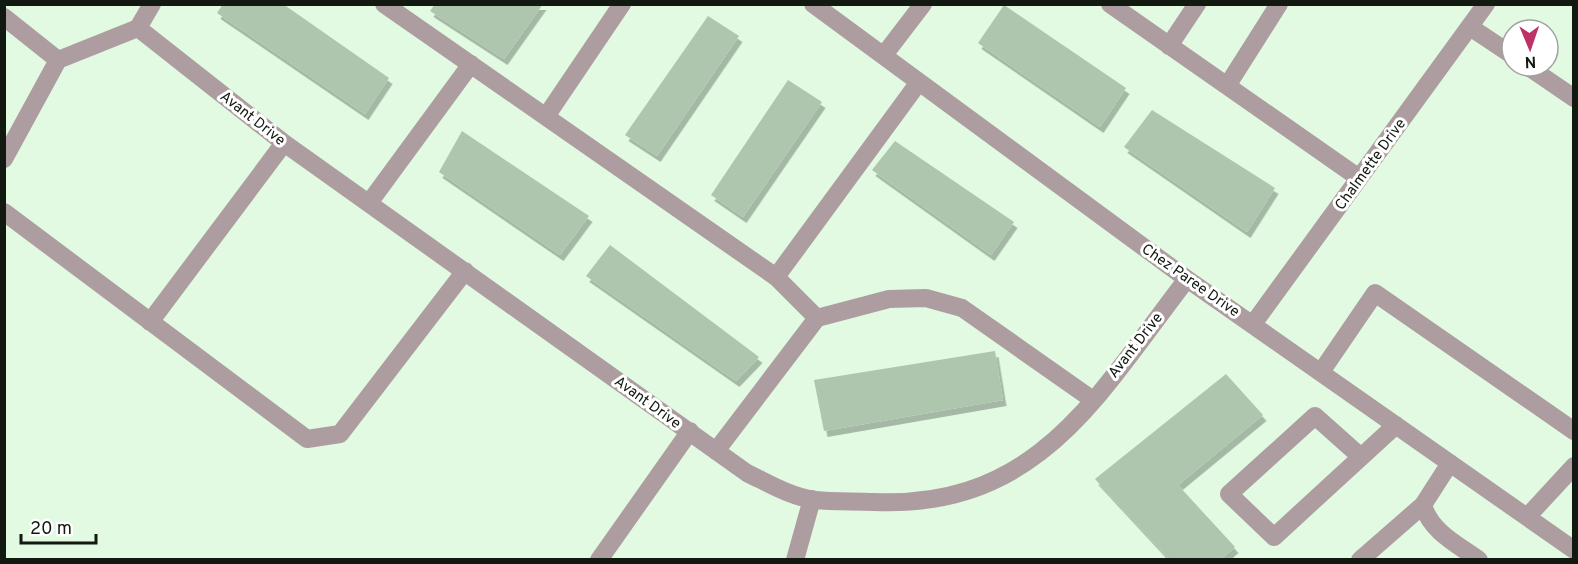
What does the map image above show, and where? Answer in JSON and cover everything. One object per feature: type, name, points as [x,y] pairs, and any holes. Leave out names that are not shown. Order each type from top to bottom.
[{"type":"street","points":[[4,159],[58,60],[138,28],[152,4]]},
{"type":"street","points":[[384,4],[776,276],[817,318]]},
{"type":"street","points":[[547,115],[622,4]]},
{"type":"street","name":"Chez Paree Drive","points":[[813,4],[1187,279],[1574,550]]},
{"type":"street","points":[[884,55],[923,4]]},
{"type":"street","points":[[1110,4],[1359,178]]},
{"type":"street","points":[[1169,46],[1197,4]]},
{"type":"street","points":[[1227,86],[1279,4]]},
{"type":"street","name":"Chalmette Drive","points":[[1253,324],[1486,4]]},
{"type":"street","points":[[4,17],[58,60]]},
{"type":"street","points":[[1470,27],[1500,48]]},
{"type":"street","name":"Avant Drive","points":[[138,28],[284,143],[747,473],[812,500],[896,503],[936,499],[974,489],[1016,471],[1051,445],[1093,400],[1187,279]]},
{"type":"street","points":[[369,203],[471,64]]},
{"type":"street","points":[[1545,78],[1574,98]]},
{"type":"street","points":[[776,276],[919,82]]},
{"type":"street","points":[[150,322],[284,143]]},
{"type":"street","points":[[4,212],[308,439],[340,434],[465,271]]},
{"type":"street","points":[[1321,372],[1375,293],[1574,431]]},
{"type":"street","points":[[716,451],[817,318],[889,299],[926,298],[962,308],[1093,400]]},
{"type":"street","points":[[1361,457],[1315,416],[1229,494],[1274,537],[1396,425]]},
{"type":"street","points":[[599,560],[690,431]]},
{"type":"street","points":[[1360,560],[1423,506],[1450,463]]},
{"type":"street","points":[[1527,518],[1574,466]]},
{"type":"street","points":[[795,560],[812,500]]},
{"type":"street","points":[[1423,506],[1428,519],[1440,532],[1479,560]]},
{"type":"building","points":[[223,4],[283,4],[389,78],[365,114],[217,13]]},
{"type":"building","points":[[435,4],[543,4],[504,59],[430,11]]},
{"type":"building","points":[[1004,5],[1126,88],[1100,127],[978,43]]},
{"type":"building","points":[[708,16],[739,36],[657,156],[625,135]]},
{"type":"building","points":[[788,80],[822,102],[743,217],[711,195]]},
{"type":"building","points":[[1152,110],[1275,188],[1247,232],[1124,147]]},
{"type":"building","points":[[462,131],[589,216],[560,255],[439,172]]},
{"type":"building","points":[[895,141],[1014,222],[991,255],[872,170]]},
{"type":"building","points":[[610,245],[759,357],[736,381],[586,276]]},
{"type":"building","points":[[995,351],[1003,400],[824,431],[814,380]]},
{"type":"building","points":[[1226,374],[1263,415],[1178,485],[1235,547],[1220,560],[1170,560],[1095,479]]}]
